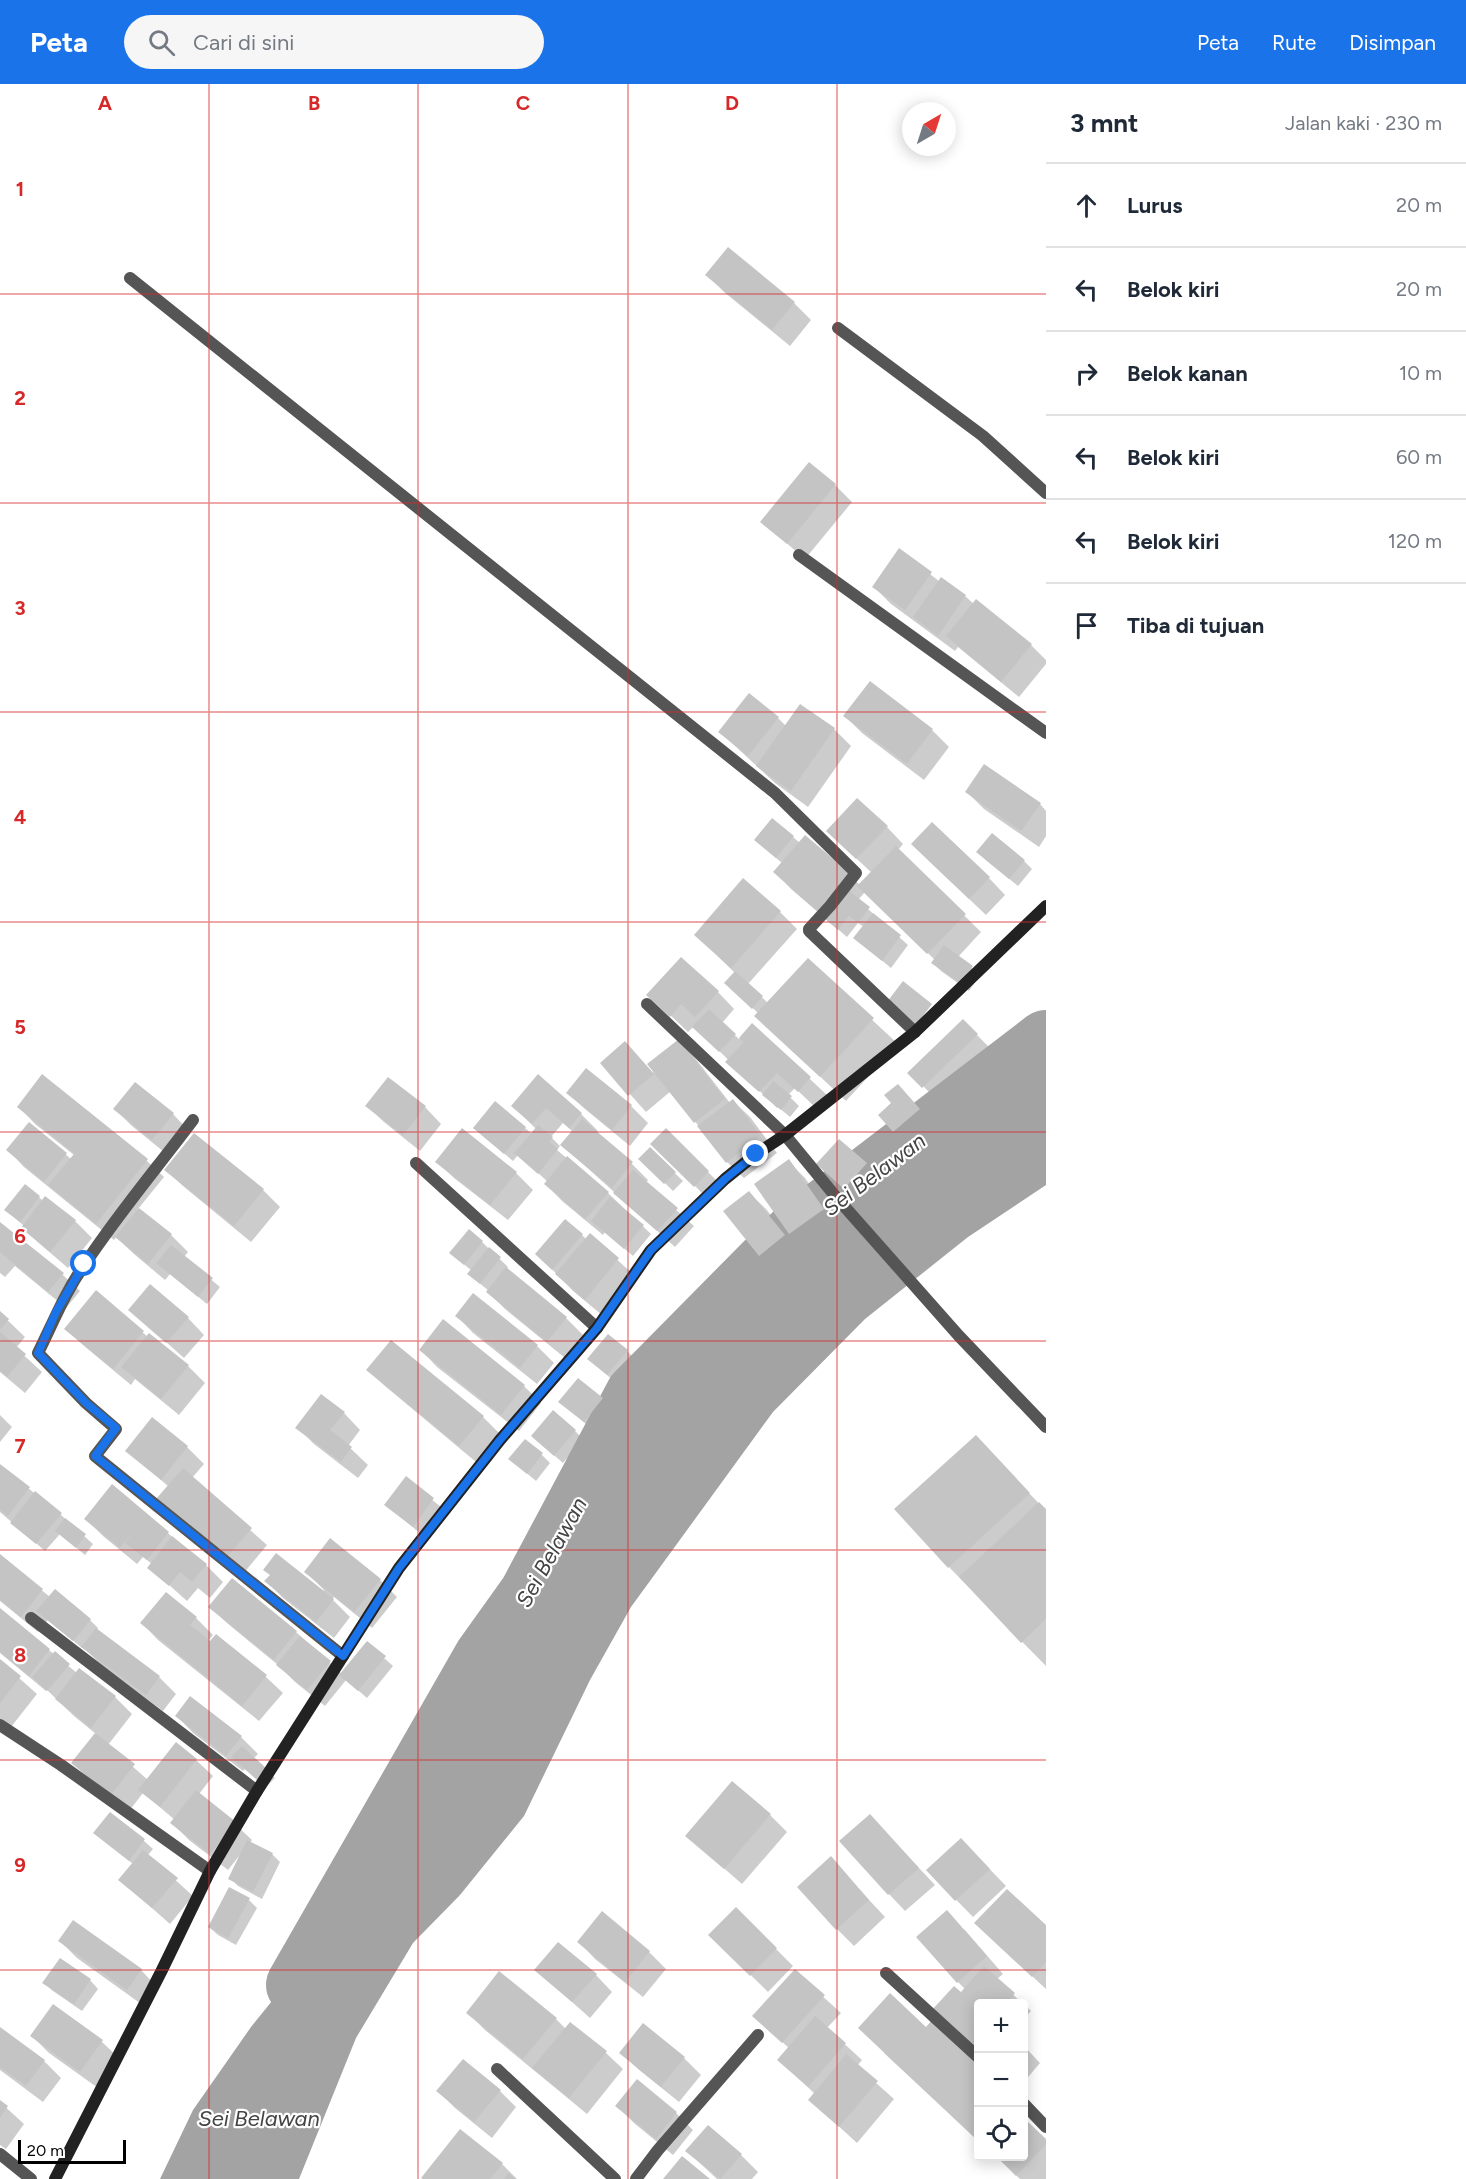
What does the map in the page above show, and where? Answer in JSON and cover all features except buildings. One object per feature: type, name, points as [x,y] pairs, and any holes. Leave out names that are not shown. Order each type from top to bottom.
[{"type":"street","points":[[130,278],[775,793],[856,873],[809,928],[809,931],[915,1032]]},
{"type":"street","points":[[838,328],[983,436],[1046,493]]},
{"type":"street","points":[[799,555],[1046,733]]},
{"type":"street","points":[[55,2179],[162,1970],[210,1870],[257,1791],[399,1568],[500,1440],[597,1328],[651,1250],[725,1179],[756,1154],[785,1135],[915,1032],[1046,906]]},
{"type":"street","points":[[646,1004],[785,1135],[836,1197],[959,1336],[1046,1427]]},
{"type":"street","points":[[193,1120],[84,1264],[56,1312],[38,1353],[86,1403],[116,1428],[95,1456],[343,1656]]},
{"type":"street","points":[[416,1163],[597,1328]]},
{"type":"street","points":[[31,1618],[257,1791]]},
{"type":"street","points":[[0,1725],[210,1870]]},
{"type":"street","points":[[886,1973],[974,2053]]},
{"type":"street","points":[[636,2179],[658,2150],[758,2035]]},
{"type":"street","points":[[497,2069],[615,2179]]},
{"type":"street","points":[[1026,2107],[1046,2127]]},
{"type":"street","points":[[0,2154],[31,2179]]},
{"type":"water","name":"Sei Belawan","points":[[1046,1042],[1046,1185],[968,1237],[865,1319],[773,1412],[631,1607],[590,1680],[524,1816],[460,1895],[413,1943],[356,2038],[299,2179],[160,2179],[193,2110],[251,2027],[349,1900],[383,1846],[462,1714],[565,1533],[682,1383],[763,1299],[951,1139]]},
{"type":"waterway","name":"Sei Belawan","points":[[298,1985],[486,1657],[531,1594],[637,1395],[799,1231],[1046,1042]]},
{"type":"route","points":[[84,1264],[56,1312],[38,1353],[86,1403],[116,1428],[95,1456],[343,1656],[399,1568],[500,1440],[597,1328],[651,1250],[725,1179],[756,1154]]}]
